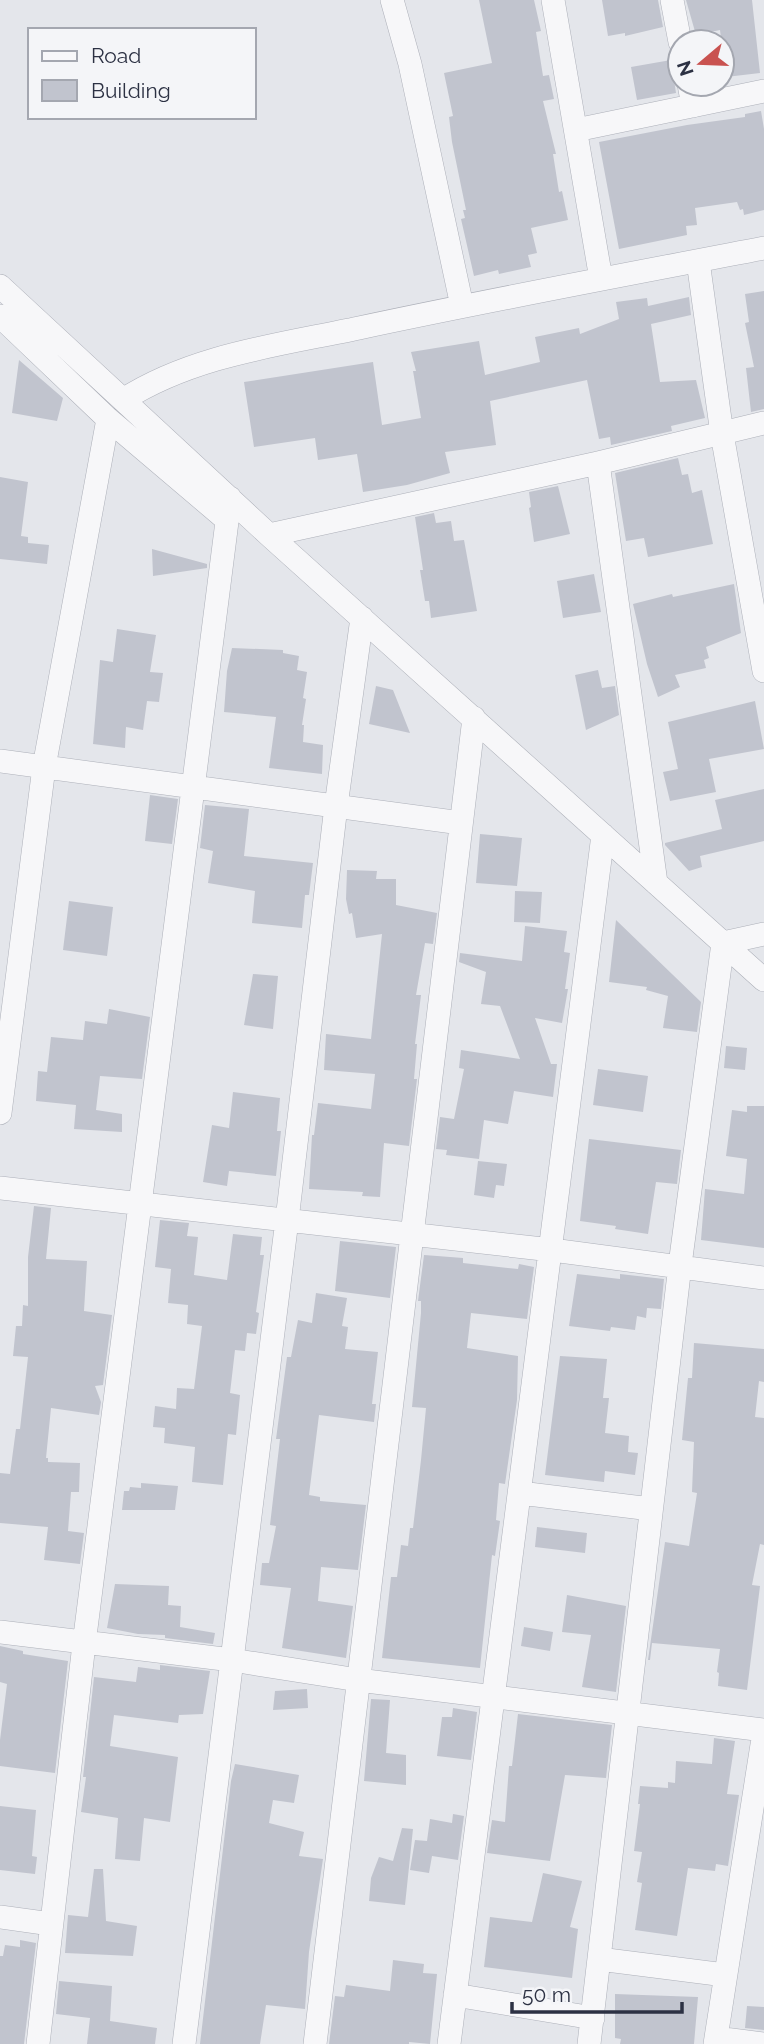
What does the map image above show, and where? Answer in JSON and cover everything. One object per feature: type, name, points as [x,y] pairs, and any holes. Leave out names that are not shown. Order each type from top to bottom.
[{"type":"street","points":[[392,0],[410,64],[462,306]]},
{"type":"street","points":[[553,0],[601,279]]},
{"type":"street","points":[[672,0],[677,28]]},
{"type":"street","points":[[736,93],[764,92]]},
{"type":"street","points":[[576,130],[681,98]]},
{"type":"street","points":[[123,400],[161,378],[204,362],[462,306],[764,248]]},
{"type":"street","points":[[698,261],[722,434],[764,671]]},
{"type":"street","points":[[0,286],[123,400],[228,509]]},
{"type":"street","points":[[0,316],[108,419],[228,509],[269,535],[764,980]]},
{"type":"street","points":[[65,379],[77,357]]},
{"type":"street","points":[[0,1113],[44,766],[108,419]]},
{"type":"street","points":[[269,535],[764,424]]},
{"type":"street","points":[[598,463],[656,883]]},
{"type":"street","points":[[38,2044],[84,1644],[228,509]]},
{"type":"street","points":[[184,2044],[336,806],[362,618]]},
{"type":"street","points":[[315,2044],[474,719]]},
{"type":"street","points":[[0,761],[461,823]]},
{"type":"street","points":[[449,2044],[603,835]]},
{"type":"street","points":[[723,943],[764,934]]},
{"type":"street","points":[[589,2044],[680,1265],[723,943]]},
{"type":"street","points":[[0,1188],[680,1265],[764,1278]]},
{"type":"street","points":[[520,1493],[651,1509]]},
{"type":"street","points":[[0,1632],[764,1731],[724,1975],[716,2041],[764,2044]]},
{"type":"street","points":[[0,1917],[51,1924]]},
{"type":"street","points":[[599,1959],[724,1975]]},
{"type":"street","points":[[455,1996],[593,2018]]},
{"type":"building","points":[[479,0],[534,0],[541,31],[536,32],[543,76],[549,75],[554,99],[543,101],[556,154],[553,154],[559,192],[562,191],[568,220],[531,228],[537,253],[528,255],[531,267],[499,274],[498,270],[474,276],[461,219],[465,218],[463,210],[466,210],[452,142],[449,117],[453,116],[444,73],[492,63]]},
{"type":"building","points":[[602,0],[658,0],[663,27],[625,36],[625,33],[608,36]]},
{"type":"building","points":[[686,0],[752,0],[760,73],[736,76],[736,28],[694,28]]},
{"type":"building","points":[[666,61],[666,95],[637,100],[631,67]]},
{"type":"building","points":[[761,111],[764,129],[764,210],[744,215],[737,202],[695,208],[697,225],[686,226],[687,235],[619,249],[599,142],[745,117],[745,114]]},
{"type":"building","points":[[764,291],[764,409],[751,412],[746,368],[754,367],[745,323],[749,322],[745,294]]},
{"type":"building","points":[[689,297],[691,315],[651,324],[660,382],[696,380],[705,418],[671,426],[672,431],[611,445],[610,437],[599,439],[587,380],[490,401],[496,445],[445,452],[450,473],[407,485],[363,492],[357,454],[318,460],[315,438],[254,447],[244,382],[373,362],[382,425],[421,418],[411,352],[479,341],[485,375],[540,362],[535,337],[579,328],[580,334],[619,319],[616,302],[647,298],[648,306]]},
{"type":"building","points":[[19,360],[63,398],[57,421],[12,413]]},
{"type":"building","points":[[678,458],[682,475],[688,474],[692,493],[702,490],[713,544],[648,557],[644,538],[626,541],[615,473]]},
{"type":"building","points":[[0,477],[28,482],[21,536],[28,537],[28,543],[49,545],[47,564],[0,559]]},
{"type":"building","points":[[558,486],[570,534],[534,542],[529,492]]},
{"type":"building","points":[[434,513],[436,523],[451,521],[454,541],[464,540],[477,611],[431,618],[420,570],[423,570],[415,517]]},
{"type":"building","points":[[152,549],[207,564],[207,568],[153,576]]},
{"type":"building","points":[[594,574],[601,612],[563,618],[557,581]]},
{"type":"building","points":[[734,584],[741,633],[706,647],[709,658],[704,660],[706,668],[675,675],[680,687],[658,697],[633,604],[672,594],[673,597]]},
{"type":"building","points":[[117,629],[156,635],[150,672],[163,673],[159,702],[147,701],[143,730],[126,727],[125,748],[93,744],[100,660],[113,662]]},
{"type":"building","points":[[232,648],[283,650],[283,653],[299,656],[297,670],[307,672],[303,698],[306,699],[302,725],[303,742],[323,745],[322,774],[269,768],[276,717],[224,712],[227,671]]},
{"type":"building","points":[[598,670],[602,688],[615,686],[619,715],[586,730],[575,675]]},
{"type":"building","points":[[376,686],[393,690],[410,733],[369,724]]},
{"type":"building","points":[[755,701],[764,749],[709,759],[716,792],[670,801],[663,772],[678,769],[668,722]]},
{"type":"building","points":[[764,789],[764,841],[700,856],[702,867],[689,871],[665,845],[722,829],[715,800]]},
{"type":"building","points":[[150,795],[178,799],[172,844],[145,841]]},
{"type":"building","points":[[205,805],[249,809],[244,856],[313,863],[309,895],[305,895],[302,928],[252,923],[255,891],[208,883],[213,851],[200,848]]},
{"type":"building","points":[[480,834],[522,838],[517,886],[476,883]]},
{"type":"building","points":[[347,870],[377,871],[376,879],[396,879],[396,905],[437,913],[433,944],[425,943],[416,995],[421,995],[415,1044],[414,1079],[417,1079],[409,1146],[384,1143],[380,1197],[362,1196],[363,1192],[309,1189],[312,1135],[318,1103],[371,1109],[375,1074],[324,1070],[326,1034],[371,1039],[382,934],[356,938],[352,913],[349,914],[346,899]]},
{"type":"building","points":[[515,891],[542,892],[540,923],[514,922]]},
{"type":"building","points":[[69,901],[113,907],[107,956],[63,950]]},
{"type":"building","points":[[616,920],[701,1002],[697,1032],[663,1028],[668,996],[646,990],[647,987],[609,982]]},
{"type":"building","points":[[525,926],[567,931],[564,952],[570,953],[565,989],[568,989],[562,1023],[535,1018],[551,1064],[557,1064],[553,1097],[514,1091],[508,1124],[484,1120],[479,1159],[446,1155],[447,1150],[436,1149],[440,1117],[454,1119],[464,1069],[459,1068],[461,1050],[520,1059],[500,1006],[481,1004],[486,972],[459,962],[460,953],[522,961]]},
{"type":"building","points":[[253,974],[278,976],[273,1029],[244,1025]]},
{"type":"building","points":[[109,1009],[150,1017],[142,1079],[100,1076],[96,1110],[122,1114],[122,1132],[74,1129],[76,1105],[36,1101],[38,1071],[47,1072],[51,1037],[83,1040],[85,1021],[107,1024]]},
{"type":"building","points":[[726,1046],[747,1048],[745,1070],[724,1068]]},
{"type":"building","points":[[598,1069],[648,1076],[643,1112],[593,1105]]},
{"type":"building","points":[[233,1092],[280,1098],[277,1131],[281,1131],[276,1176],[229,1171],[227,1186],[203,1182],[212,1125],[229,1128]]},
{"type":"building","points":[[747,1106],[764,1106],[764,1248],[701,1240],[705,1189],[744,1194],[747,1159],[726,1156],[732,1110],[747,1112]]},
{"type":"building","points":[[589,1139],[681,1150],[677,1184],[656,1182],[648,1234],[580,1221]]},
{"type":"building","points":[[478,1161],[507,1164],[504,1186],[496,1185],[494,1198],[474,1195]]},
{"type":"building","points":[[34,1206],[51,1208],[46,1259],[87,1261],[84,1311],[112,1315],[103,1385],[95,1386],[101,1402],[99,1415],[51,1408],[46,1458],[48,1462],[80,1463],[79,1492],[71,1492],[68,1531],[84,1533],[80,1564],[44,1560],[48,1527],[0,1523],[0,1473],[10,1474],[16,1429],[20,1429],[28,1357],[13,1356],[16,1326],[22,1326],[23,1305],[28,1306],[28,1257]]},
{"type":"building","points":[[160,1220],[189,1223],[187,1236],[198,1237],[194,1275],[227,1280],[233,1234],[262,1237],[260,1255],[264,1255],[256,1312],[259,1313],[256,1334],[247,1333],[245,1351],[235,1350],[230,1393],[240,1395],[236,1435],[228,1434],[223,1485],[192,1482],[195,1447],[164,1443],[165,1428],[153,1427],[155,1406],[176,1409],[177,1388],[194,1389],[202,1326],[187,1324],[188,1305],[168,1303],[171,1269],[155,1267]]},
{"type":"building","points":[[340,1241],[396,1247],[390,1298],[335,1291]]},
{"type":"building","points":[[424,1255],[463,1258],[463,1263],[518,1269],[519,1264],[534,1267],[527,1319],[471,1313],[467,1348],[518,1356],[517,1400],[505,1484],[499,1483],[496,1520],[500,1521],[495,1556],[492,1555],[480,1668],[382,1658],[391,1577],[397,1577],[401,1545],[408,1546],[410,1528],[413,1528],[421,1460],[426,1408],[412,1407],[421,1313],[421,1301],[418,1301]]},
{"type":"building","points":[[577,1274],[620,1279],[620,1274],[664,1279],[661,1309],[647,1308],[646,1318],[637,1316],[635,1330],[611,1327],[610,1331],[569,1326]]},
{"type":"building","points":[[316,1293],[347,1298],[342,1326],[348,1327],[345,1349],[378,1352],[372,1404],[376,1404],[374,1422],[319,1415],[309,1495],[320,1497],[320,1501],[366,1505],[358,1570],[321,1567],[318,1601],[353,1606],[346,1658],[282,1648],[291,1588],[260,1585],[262,1563],[269,1563],[276,1526],[270,1525],[280,1439],[276,1439],[287,1357],[291,1357],[298,1320],[312,1323]]},
{"type":"building","points":[[694,1343],[764,1349],[764,1382],[759,1381],[755,1417],[764,1418],[764,1545],[760,1544],[752,1585],[760,1586],[747,1690],[718,1686],[720,1649],[652,1643],[648,1660],[665,1542],[689,1546],[697,1493],[692,1492],[694,1442],[682,1440],[688,1378],[692,1378]]},
{"type":"building","points":[[560,1356],[607,1359],[603,1398],[609,1398],[605,1433],[629,1436],[628,1452],[638,1453],[635,1475],[605,1471],[604,1482],[545,1475]]},
{"type":"building","points":[[141,1483],[178,1486],[175,1510],[122,1510],[124,1491],[129,1491],[130,1487],[141,1488]]},
{"type":"building","points":[[537,1527],[587,1533],[585,1553],[535,1547]]},
{"type":"building","points":[[115,1584],[169,1586],[168,1605],[181,1606],[180,1627],[215,1633],[213,1644],[107,1628]]},
{"type":"building","points":[[567,1595],[626,1606],[616,1692],[582,1687],[591,1635],[562,1632]]},
{"type":"building","points":[[524,1627],[553,1632],[550,1651],[521,1646]]},
{"type":"building","points":[[0,1646],[23,1651],[23,1654],[68,1661],[55,1773],[0,1766],[0,1740],[7,1684],[0,1682]]},
{"type":"building","points":[[160,1665],[210,1671],[203,1714],[179,1715],[178,1723],[114,1715],[110,1746],[178,1757],[170,1822],[144,1818],[140,1861],[115,1859],[118,1818],[81,1812],[94,1677],[136,1682],[138,1667],[160,1670]]},
{"type":"building","points":[[307,1689],[308,1708],[273,1710],[275,1691]]},
{"type":"building","points":[[371,1699],[390,1700],[386,1753],[406,1755],[406,1785],[364,1781]]},
{"type":"building","points":[[453,1708],[477,1712],[471,1760],[437,1756],[442,1717],[452,1717]]},
{"type":"building","points":[[518,1714],[612,1725],[606,1778],[565,1775],[550,1861],[487,1853],[492,1820],[505,1822],[509,1766],[512,1766]]},
{"type":"building","points":[[714,1738],[735,1741],[727,1794],[739,1795],[728,1866],[716,1864],[715,1871],[688,1868],[677,1936],[635,1930],[642,1883],[637,1882],[642,1852],[634,1851],[640,1786],[668,1788],[668,1782],[675,1783],[676,1761],[712,1764]]},
{"type":"building","points":[[235,1764],[299,1775],[294,1803],[273,1800],[269,1823],[304,1832],[299,1856],[323,1859],[309,1952],[305,2009],[266,2005],[260,2044],[200,2044],[231,1781]]},
{"type":"building","points":[[0,1806],[36,1810],[32,1856],[37,1857],[35,1874],[0,1870]]},
{"type":"building","points":[[453,1814],[464,1816],[458,1860],[432,1856],[429,1873],[410,1870],[415,1840],[427,1841],[430,1819],[452,1823]]},
{"type":"building","points":[[402,1828],[413,1829],[405,1905],[369,1901],[371,1878],[379,1857],[393,1861]]},
{"type":"building","points":[[94,1869],[103,1869],[106,1921],[137,1926],[133,1956],[65,1953],[68,1915],[88,1917]]},
{"type":"building","points":[[543,1873],[582,1881],[570,1927],[578,1929],[572,1978],[484,1967],[490,1917],[532,1922]]},
{"type":"building","points":[[20,1940],[36,1943],[24,2044],[0,2044],[0,1956],[3,1956],[5,1945],[20,1947]]},
{"type":"building","points":[[393,1960],[424,1964],[423,1973],[437,1974],[430,2044],[329,2044],[335,1996],[344,1997],[346,1985],[390,1991]]},
{"type":"building","points":[[59,1981],[112,1986],[110,2021],[157,2028],[155,2044],[87,2044],[90,2018],[56,2014]]},
{"type":"building","points":[[615,1994],[698,1997],[694,2044],[620,2044],[621,2039],[615,2038]]},
{"type":"building","points":[[747,2006],[764,2007],[764,2030],[745,2028]]}]
